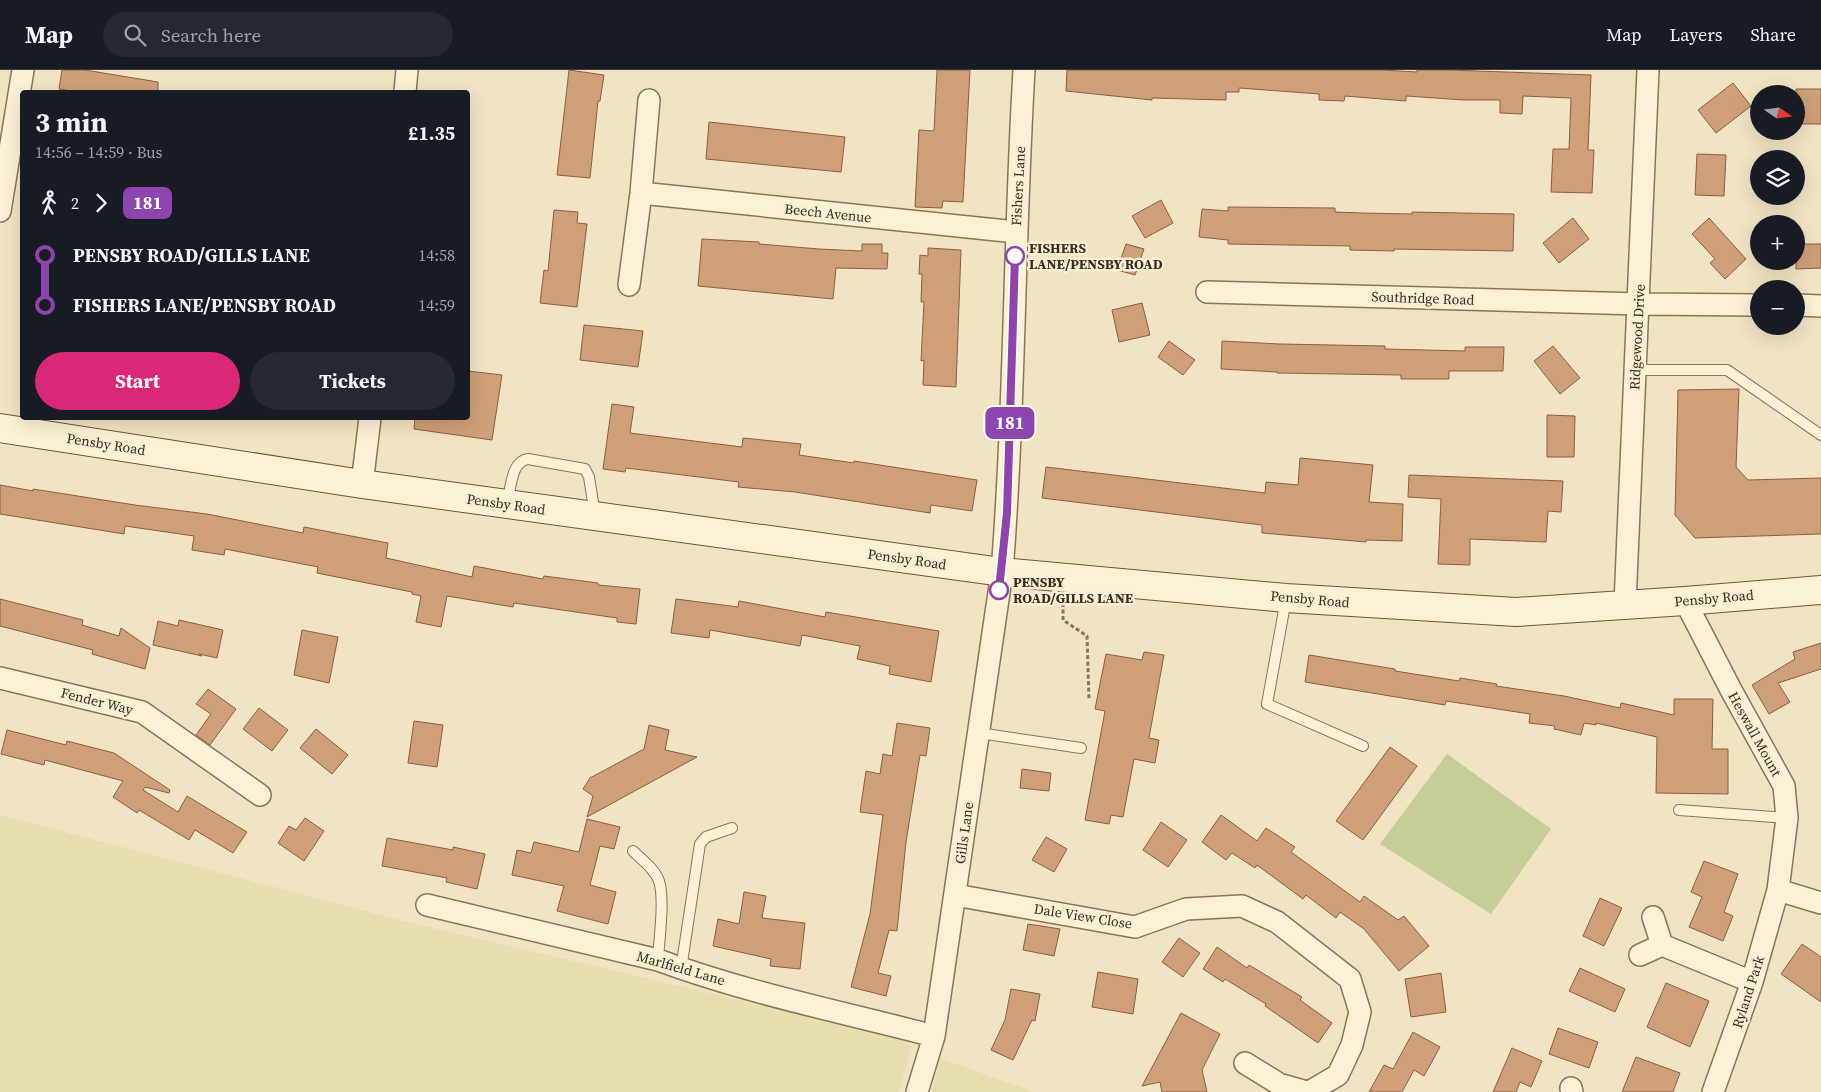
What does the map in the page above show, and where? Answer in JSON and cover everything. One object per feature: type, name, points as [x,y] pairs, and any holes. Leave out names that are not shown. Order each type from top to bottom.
[{"type":"main road","name":"Pensby Road","points":[[0,428],[362,484],[1002,572],[1286,598],[1516,612],[1821,590]]},
{"type":"street","points":[[21,90],[23,70]]},
{"type":"street","points":[[405,90],[407,70]]},
{"type":"street","name":"Fishers Lane","points":[[1002,572],[1008,494],[1016,232],[1024,70]]},
{"type":"street","name":"Ridgewood Drive","points":[[1625,604],[1648,70]]},
{"type":"street","points":[[630,286],[649,100]]},
{"type":"street","points":[[0,211],[18,128],[20,105]]},
{"type":"street","name":"Beech Avenue","points":[[641,193],[1016,232]]},
{"type":"street","name":"Southridge Road","points":[[1207,292],[1639,304],[1750,305]]},
{"type":"street","points":[[1805,306],[1821,306]]},
{"type":"street","points":[[362,484],[370,420]]},
{"type":"street","name":"Gills Lane","points":[[917,1092],[934,1036],[1002,572]]},
{"type":"street","name":"Heswall Mount","points":[[1685,601],[1784,786],[1787,818],[1778,890]]},
{"type":"street","name":"Fender Way","points":[[0,678],[142,712],[260,795]]},
{"type":"street","points":[[1778,890],[1821,904]]},
{"type":"street","name":"Ryland Park","points":[[1713,1092],[1752,982],[1778,890]]},
{"type":"street","name":"Dale View Close","points":[[955,895],[1135,926],[1186,908],[1242,906],[1277,922],[1350,980],[1360,1012],[1352,1045],[1338,1075],[1308,1092],[1279,1084],[1245,1063]]},
{"type":"street","name":"Marlfield Lane","points":[[427,905],[658,960],[681,969],[756,990],[934,1036]]},
{"type":"street","points":[[1653,917],[1662,945]]},
{"type":"street","points":[[1640,955],[1662,945],[1752,982]]},
{"type":"lane","points":[[1636,370],[1728,370],[1821,435]]},
{"type":"lane","points":[[507,504],[517,466],[523,460],[528,459],[585,469],[589,478],[595,516]]},
{"type":"lane","points":[[1286,598],[1266,704],[1363,746]]},
{"type":"lane","points":[[979,733],[1081,748]]},
{"type":"lane","points":[[1679,810],[1787,818]]},
{"type":"lane","points":[[681,969],[700,844],[706,837],[732,828]]},
{"type":"lane","points":[[633,851],[654,872],[659,880],[661,898],[658,960]]},
{"type":"path","points":[[1064,578],[1063,620],[1087,636],[1089,700]]},
{"type":"shaded area","points":[[0,815],[411,923],[898,1037],[912,1046],[899,1092],[0,1092]]},
{"type":"shaded area","points":[[940,1058],[1034,1092],[931,1092]]},
{"type":"green space","points":[[1447,754],[1551,829],[1491,914],[1380,844]]},
{"type":"building","points":[[62,70],[85,70],[158,82],[158,90],[59,89]]},
{"type":"building","points":[[569,70],[604,75],[600,101],[598,101],[590,178],[557,175]]},
{"type":"building","points":[[937,70],[970,70],[963,202],[943,201],[942,208],[915,207],[919,130],[934,131]]},
{"type":"building","points":[[1067,70],[1382,70],[1417,72],[1417,70],[1449,70],[1591,75],[1588,150],[1594,150],[1592,193],[1551,192],[1553,149],[1569,149],[1571,98],[1523,96],[1522,114],[1500,113],[1500,100],[1464,100],[1406,96],[1406,101],[1345,96],[1344,101],[1319,100],[1319,94],[1239,88],[1239,92],[1226,92],[1226,100],[1152,98],[1152,100],[1066,91]]},
{"type":"building","points":[[1733,83],[1750,105],[1750,107],[1716,133],[1698,110]]},
{"type":"building","points":[[1805,89],[1821,89],[1821,124],[1805,124]]},
{"type":"building","points":[[709,122],[845,137],[841,172],[706,159]]},
{"type":"building","points":[[1697,154],[1726,155],[1724,196],[1695,195]]},
{"type":"building","points":[[1161,200],[1173,223],[1145,238],[1132,216]]},
{"type":"building","points":[[1228,207],[1335,208],[1335,212],[1362,213],[1514,214],[1513,251],[1350,250],[1350,246],[1228,244],[1228,240],[1199,237],[1202,209],[1228,211]]},
{"type":"building","points":[[554,210],[578,212],[577,223],[587,224],[577,307],[540,303],[544,270],[548,271]]},
{"type":"building","points":[[1573,218],[1589,239],[1559,263],[1543,243]]},
{"type":"building","points":[[1709,218],[1746,259],[1725,279],[1710,263],[1715,259],[1692,234]]},
{"type":"building","points":[[702,239],[862,251],[862,244],[882,244],[882,253],[888,253],[887,269],[836,268],[833,299],[698,286]]},
{"type":"building","points":[[1126,244],[1144,249],[1135,275],[1117,270]]},
{"type":"building","points":[[1805,244],[1821,244],[1821,268],[1805,269]]},
{"type":"building","points":[[928,248],[961,250],[956,387],[923,385],[924,360],[921,361],[924,302],[921,302],[922,274],[919,274],[920,255],[928,256]]},
{"type":"building","points":[[1142,303],[1150,335],[1119,342],[1112,310]]},
{"type":"building","points":[[584,325],[643,331],[638,367],[580,360]]},
{"type":"building","points":[[1169,341],[1195,360],[1183,375],[1158,357]]},
{"type":"building","points":[[1222,341],[1385,346],[1385,349],[1465,351],[1465,347],[1504,347],[1503,371],[1449,371],[1449,379],[1401,379],[1401,375],[1277,373],[1221,369]]},
{"type":"building","points":[[1553,346],[1580,378],[1560,394],[1534,361]]},
{"type":"building","points":[[470,371],[502,375],[492,440],[414,429],[415,420],[470,420]]},
{"type":"building","points":[[1739,389],[1736,467],[1748,480],[1821,478],[1821,534],[1695,538],[1675,515],[1678,390]]},
{"type":"building","points":[[612,404],[634,407],[630,433],[742,447],[743,438],[801,444],[799,455],[854,463],[854,461],[977,480],[972,511],[931,505],[930,513],[795,492],[738,487],[739,482],[626,468],[625,472],[603,469]]},
{"type":"building","points":[[1547,415],[1575,416],[1574,457],[1547,457]]},
{"type":"building","points":[[1300,458],[1373,465],[1369,502],[1403,504],[1402,541],[1366,540],[1366,542],[1262,533],[1262,525],[1042,498],[1046,467],[1265,493],[1266,482],[1298,485]]},
{"type":"building","points":[[1409,475],[1563,481],[1561,512],[1548,511],[1546,542],[1470,539],[1470,565],[1438,564],[1441,499],[1408,497]]},
{"type":"building","points":[[0,485],[207,514],[303,533],[304,527],[388,543],[386,558],[472,577],[474,566],[543,579],[544,576],[598,583],[598,585],[640,589],[636,624],[617,622],[617,618],[514,603],[513,607],[447,596],[441,627],[416,622],[421,596],[412,594],[412,592],[317,573],[318,567],[225,549],[224,555],[192,550],[194,536],[125,526],[124,534],[0,514]]},
{"type":"building","points":[[0,599],[83,620],[82,625],[119,636],[121,628],[150,648],[145,669],[92,654],[93,650],[0,626]]},
{"type":"building","points":[[676,599],[738,607],[739,601],[825,617],[826,612],[939,631],[931,682],[889,674],[890,666],[857,659],[860,646],[802,635],[800,646],[710,630],[709,638],[671,633]]},
{"type":"building","points":[[179,620],[223,630],[217,658],[153,645],[158,621],[178,626]]},
{"type":"building","points":[[302,630],[338,637],[329,683],[294,675]]},
{"type":"building","points":[[1821,643],[1821,669],[1778,683],[1790,702],[1769,714],[1752,685],[1795,659],[1793,652]]},
{"type":"building","points":[[1144,652],[1164,655],[1149,738],[1159,740],[1155,763],[1134,759],[1123,817],[1111,815],[1109,824],[1085,820],[1105,711],[1095,709],[1106,654],[1142,660]]},
{"type":"building","points":[[1309,655],[1459,681],[1460,678],[1497,684],[1496,686],[1564,696],[1620,708],[1621,703],[1674,715],[1674,699],[1713,699],[1712,749],[1728,749],[1728,794],[1656,793],[1657,737],[1596,723],[1596,725],[1584,723],[1581,735],[1554,729],[1555,726],[1529,723],[1530,714],[1446,701],[1445,705],[1305,682]]},
{"type":"building","points":[[208,689],[236,709],[210,745],[196,735],[211,714],[196,704]]},
{"type":"building","points":[[259,708],[288,730],[272,751],[243,729]]},
{"type":"building","points":[[414,721],[443,725],[437,767],[408,763]]},
{"type":"building","points":[[897,723],[930,728],[926,756],[920,755],[906,842],[897,931],[889,930],[878,973],[891,976],[886,996],[851,987],[870,914],[883,815],[860,812],[866,771],[880,774],[883,754],[892,756]]},
{"type":"building","points":[[649,725],[669,730],[665,750],[697,757],[587,817],[593,796],[583,789],[590,778],[644,749]]},
{"type":"building","points":[[316,729],[348,755],[332,774],[300,748]]},
{"type":"building","points":[[7,730],[66,745],[67,741],[114,753],[170,790],[169,793],[145,787],[143,790],[178,812],[187,796],[247,832],[233,853],[195,830],[189,840],[139,810],[137,813],[113,797],[123,781],[45,760],[44,765],[1,754]]},
{"type":"building","points":[[1390,747],[1417,766],[1363,840],[1336,821]]},
{"type":"building","points":[[1022,769],[1051,773],[1049,791],[1020,788]]},
{"type":"building","points":[[1221,815],[1257,841],[1266,828],[1295,847],[1291,852],[1360,902],[1364,896],[1398,920],[1404,916],[1429,946],[1399,971],[1364,929],[1340,912],[1336,918],[1306,895],[1303,899],[1257,865],[1255,868],[1232,853],[1226,860],[1202,842]]},
{"type":"building","points":[[305,818],[324,831],[304,861],[278,843],[289,826],[296,830]]},
{"type":"building","points":[[587,819],[620,827],[614,849],[600,846],[590,885],[616,892],[608,924],[557,911],[564,886],[512,875],[517,850],[531,853],[534,842],[579,852]]},
{"type":"building","points":[[1161,822],[1187,840],[1168,867],[1143,850]]},
{"type":"building","points":[[1046,837],[1067,849],[1054,872],[1032,860]]},
{"type":"building","points":[[387,838],[453,850],[453,847],[485,854],[477,889],[446,882],[447,878],[382,866]]},
{"type":"building","points":[[1704,861],[1738,874],[1724,912],[1733,916],[1723,941],[1689,927],[1702,897],[1691,892]]},
{"type":"building","points":[[744,892],[766,896],[762,918],[805,923],[800,969],[770,966],[771,959],[713,946],[718,919],[739,924]]},
{"type":"building","points":[[1600,898],[1622,908],[1604,946],[1583,936]]},
{"type":"building","points":[[1028,924],[1060,929],[1054,956],[1023,950]]},
{"type":"building","points":[[1179,938],[1200,953],[1183,977],[1162,962]]},
{"type":"building","points":[[1802,944],[1821,957],[1821,1002],[1781,974]]},
{"type":"building","points":[[1217,947],[1247,968],[1249,965],[1302,997],[1300,1000],[1332,1023],[1318,1043],[1265,1006],[1266,1004],[1225,979],[1223,982],[1203,969]]},
{"type":"building","points":[[1580,968],[1625,989],[1615,1012],[1569,991]]},
{"type":"building","points":[[1098,972],[1138,979],[1133,1014],[1092,1007]]},
{"type":"building","points":[[1441,973],[1446,1012],[1411,1017],[1405,979]]},
{"type":"building","points":[[1666,983],[1709,1001],[1690,1047],[1647,1027]]},
{"type":"building","points":[[1011,989],[1040,994],[1035,1021],[1032,1020],[1013,1060],[991,1050],[1005,1020]]},
{"type":"building","points":[[1181,1013],[1220,1034],[1202,1070],[1207,1092],[1162,1092],[1160,1082],[1142,1086]]},
{"type":"building","points":[[1558,1028],[1598,1042],[1589,1068],[1549,1054]]},
{"type":"building","points":[[1413,1032],[1440,1047],[1424,1076],[1414,1070],[1402,1092],[1369,1092],[1384,1065],[1393,1069]]},
{"type":"building","points":[[1512,1048],[1542,1061],[1531,1087],[1520,1082],[1516,1092],[1493,1092]]},
{"type":"building","points":[[1636,1057],[1680,1073],[1673,1092],[1622,1092]]},
{"type":"bus line","name":"181","points":[[999,590],[1007,513],[1015,256]]},
{"type":"place","name":"FISHERS LANE/PENSBY ROAD","points":[[1015,256]]},
{"type":"place","name":"PENSBY ROAD/GILLS LANE","points":[[999,590]]}]
